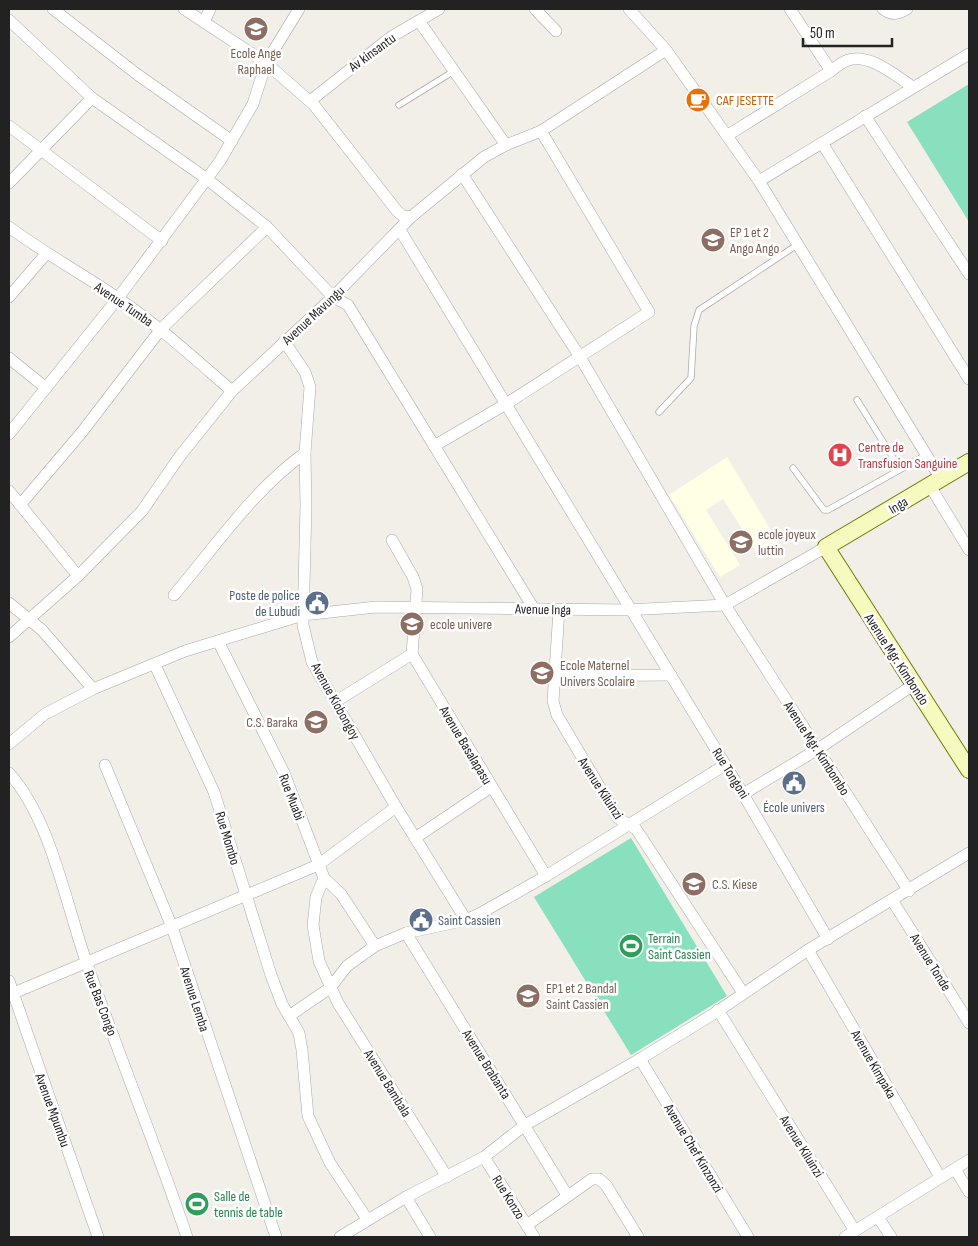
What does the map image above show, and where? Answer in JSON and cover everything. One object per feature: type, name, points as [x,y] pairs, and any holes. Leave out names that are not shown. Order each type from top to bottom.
[{"type":"street","points":[[53,9],[138,74],[232,141]]},
{"type":"street","points":[[184,9],[266,63],[310,101],[398,211],[403,216],[412,217]]},
{"type":"street","points":[[204,22],[210,9]]},
{"type":"street","points":[[9,434],[118,298],[207,179],[253,104],[266,63],[298,9]]},
{"type":"street","name":"Av kinsantu","points":[[310,101],[384,42],[439,9]]},
{"type":"street","points":[[535,9],[556,31]]},
{"type":"street","points":[[628,9],[666,50],[728,134],[759,181],[926,455],[936,483],[969,550]]},
{"type":"street","points":[[790,9],[831,71]]},
{"type":"street","points":[[883,9],[890,14],[899,14],[907,9]]},
{"type":"street","points":[[9,20],[92,98],[207,179],[267,227],[333,297],[348,305],[534,609]]},
{"type":"street","points":[[419,21],[506,145]]},
{"type":"street","name":"Avenue Mavungu","points":[[9,637],[78,576],[142,511],[180,456],[232,391],[333,297],[412,217],[484,157],[506,145],[541,131],[666,50]]},
{"type":"street","points":[[759,181],[969,54]]},
{"type":"street","points":[[728,134],[848,60],[862,59],[875,64],[913,87]]},
{"type":"street","points":[[9,183],[92,98]]},
{"type":"street","points":[[865,116],[969,274]]},
{"type":"street","points":[[9,126],[162,240]]},
{"type":"street","points":[[434,446],[506,404],[649,312],[541,131]]},
{"type":"street","points":[[822,143],[969,379]]},
{"type":"street","name":"Avenue Mgr. Kimbombo","points":[[462,174],[580,357],[725,605],[909,891]]},
{"type":"street","points":[[20,505],[82,432],[161,329],[267,227]]},
{"type":"street","name":"Avenue Tumba","points":[[9,228],[46,254],[118,298],[161,329],[232,391]]},
{"type":"street","name":"Rue Tongoni","points":[[400,230],[743,794],[828,939]]},
{"type":"street","points":[[9,297],[46,254]]},
{"type":"street","name":"Avenue Kiobongoy","points":[[284,341],[305,372],[310,387],[305,453],[306,506],[303,625],[312,662],[396,806],[466,920]]},
{"type":"street","points":[[9,358],[46,388]]},
{"type":"street","points":[[174,595],[239,517],[280,474],[305,453]]},
{"type":"street","name":"Inga","points":[[826,548],[969,462]]},
{"type":"street","points":[[9,492],[78,576]]},
{"type":"street","points":[[335,702],[412,654],[417,607],[415,583],[392,540]]},
{"type":"street","name":"Avenue Inga","points":[[9,744],[45,714],[93,689],[185,651],[303,616],[376,607],[630,610],[725,605],[826,548]]},
{"type":"street","name":"Avenue Mgr. Kimbondo","points":[[826,548],[969,770]]},
{"type":"street","points":[[9,603],[42,630],[93,689]]},
{"type":"street","name":"Avenue Kiluinzi","points":[[558,610],[553,701],[557,715],[618,818],[640,835],[743,993]]},
{"type":"street","name":"Rue Muabi","points":[[218,641],[284,773],[324,878],[341,894],[374,946]]},
{"type":"street","name":"Avenue Basalapasu","points":[[412,654],[546,876]]},
{"type":"street","name":"Rue Mombo","points":[[155,665],[214,792],[245,897],[271,975],[299,1034],[308,1116],[330,1163],[367,1219]]},
{"type":"street","points":[[555,676],[671,675]]},
{"type":"street","points":[[743,794],[818,749],[913,685]]},
{"type":"street","name":"Avenue Lemba","points":[[105,765],[172,927],[276,1237]]},
{"type":"street","points":[[289,1016],[330,988],[347,966],[374,946],[406,933],[466,920],[546,876],[725,765]]},
{"type":"street","name":"Rue Bas Congo","points":[[9,773],[20,785],[39,821],[86,964],[187,1237]]},
{"type":"street","points":[[416,838],[491,787]]},
{"type":"street","points":[[11,994],[318,865],[396,806]]},
{"type":"street","points":[[340,1237],[406,1196],[484,1157],[525,1125],[640,1059],[808,950],[909,891],[969,853]]},
{"type":"street","name":"Avenue Bambala","points":[[324,878],[316,898],[313,925],[319,961],[330,988],[447,1177]]},
{"type":"street","name":"Avenue Tonde","points":[[892,900],[969,1023]]},
{"type":"street","name":"Avenue Brabanta","points":[[406,933],[567,1195]]},
{"type":"street","name":"Avenue Kimpaka","points":[[808,950],[940,1177]]},
{"type":"street","name":"Avenue Mpumbu","points":[[9,981],[11,994],[98,1237]]},
{"type":"street","name":"Avenue Kiluinzi","points":[[718,1010],[850,1234]]},
{"type":"street","name":"Avenue Chef Kinzonzi","points":[[640,1059],[748,1237]]},
{"type":"street","name":"Rue Konzo","points":[[484,1157],[534,1237]]},
{"type":"street","points":[[850,1234],[969,1160]]},
{"type":"street","points":[[955,1168],[969,1192]]},
{"type":"street","points":[[526,1225],[592,1179],[599,1179],[606,1185],[638,1237]]},
{"type":"street","points":[[406,1196],[430,1237]]},
{"type":"street","points":[[878,1217],[891,1237]]},
{"type":"lane","points":[[399,105],[454,72]]},
{"type":"lane","points":[[659,412],[691,378],[694,326],[698,310],[797,245]]},
{"type":"lane","points":[[857,400],[900,470]]},
{"type":"lane","points":[[793,468],[824,510],[828,510],[926,455]]},
{"type":"shaded area","points":[[727,457],[781,547],[761,559],[723,499],[706,510],[740,565],[720,577],[669,495]]},
{"type":"green space","points":[[969,84],[969,222],[907,122]]},
{"type":"green space","name":"Terrain Saint Cassien","points":[[631,838],[727,996],[631,1055],[534,897]]},
{"type":"place","name":"Ecole Ange Raphael","points":[[256,29]]},
{"type":"place","name":"CAF JESETTE","points":[[698,100]]},
{"type":"place","name":"EP 1 et 2 Ango Ango","points":[[713,240]]},
{"type":"place","name":"Centre de Transfusion Sanguine","points":[[840,455]]},
{"type":"place","name":"ecole joyeux luttin","points":[[741,542]]},
{"type":"place","name":"Poste de police de Lubudi","points":[[317,603]]},
{"type":"place","name":"ecole univere","points":[[412,624]]},
{"type":"place","name":"Ecole Maternel Univers Scolaire","points":[[542,673]]},
{"type":"place","name":"C.S. Baraka","points":[[316,722]]},
{"type":"place","name":"École univers","points":[[794,783]]},
{"type":"place","name":"C.S. Kiese","points":[[694,884]]},
{"type":"place","name":"Saint Cassien","points":[[421,920]]},
{"type":"place","name":"Terrain Saint Cassien","points":[[631,946]]},
{"type":"place","name":"EP1 et 2 Bandal Saint Cassien","points":[[528,996]]},
{"type":"place","name":"Salle de tennis de table","points":[[197,1204]]}]
